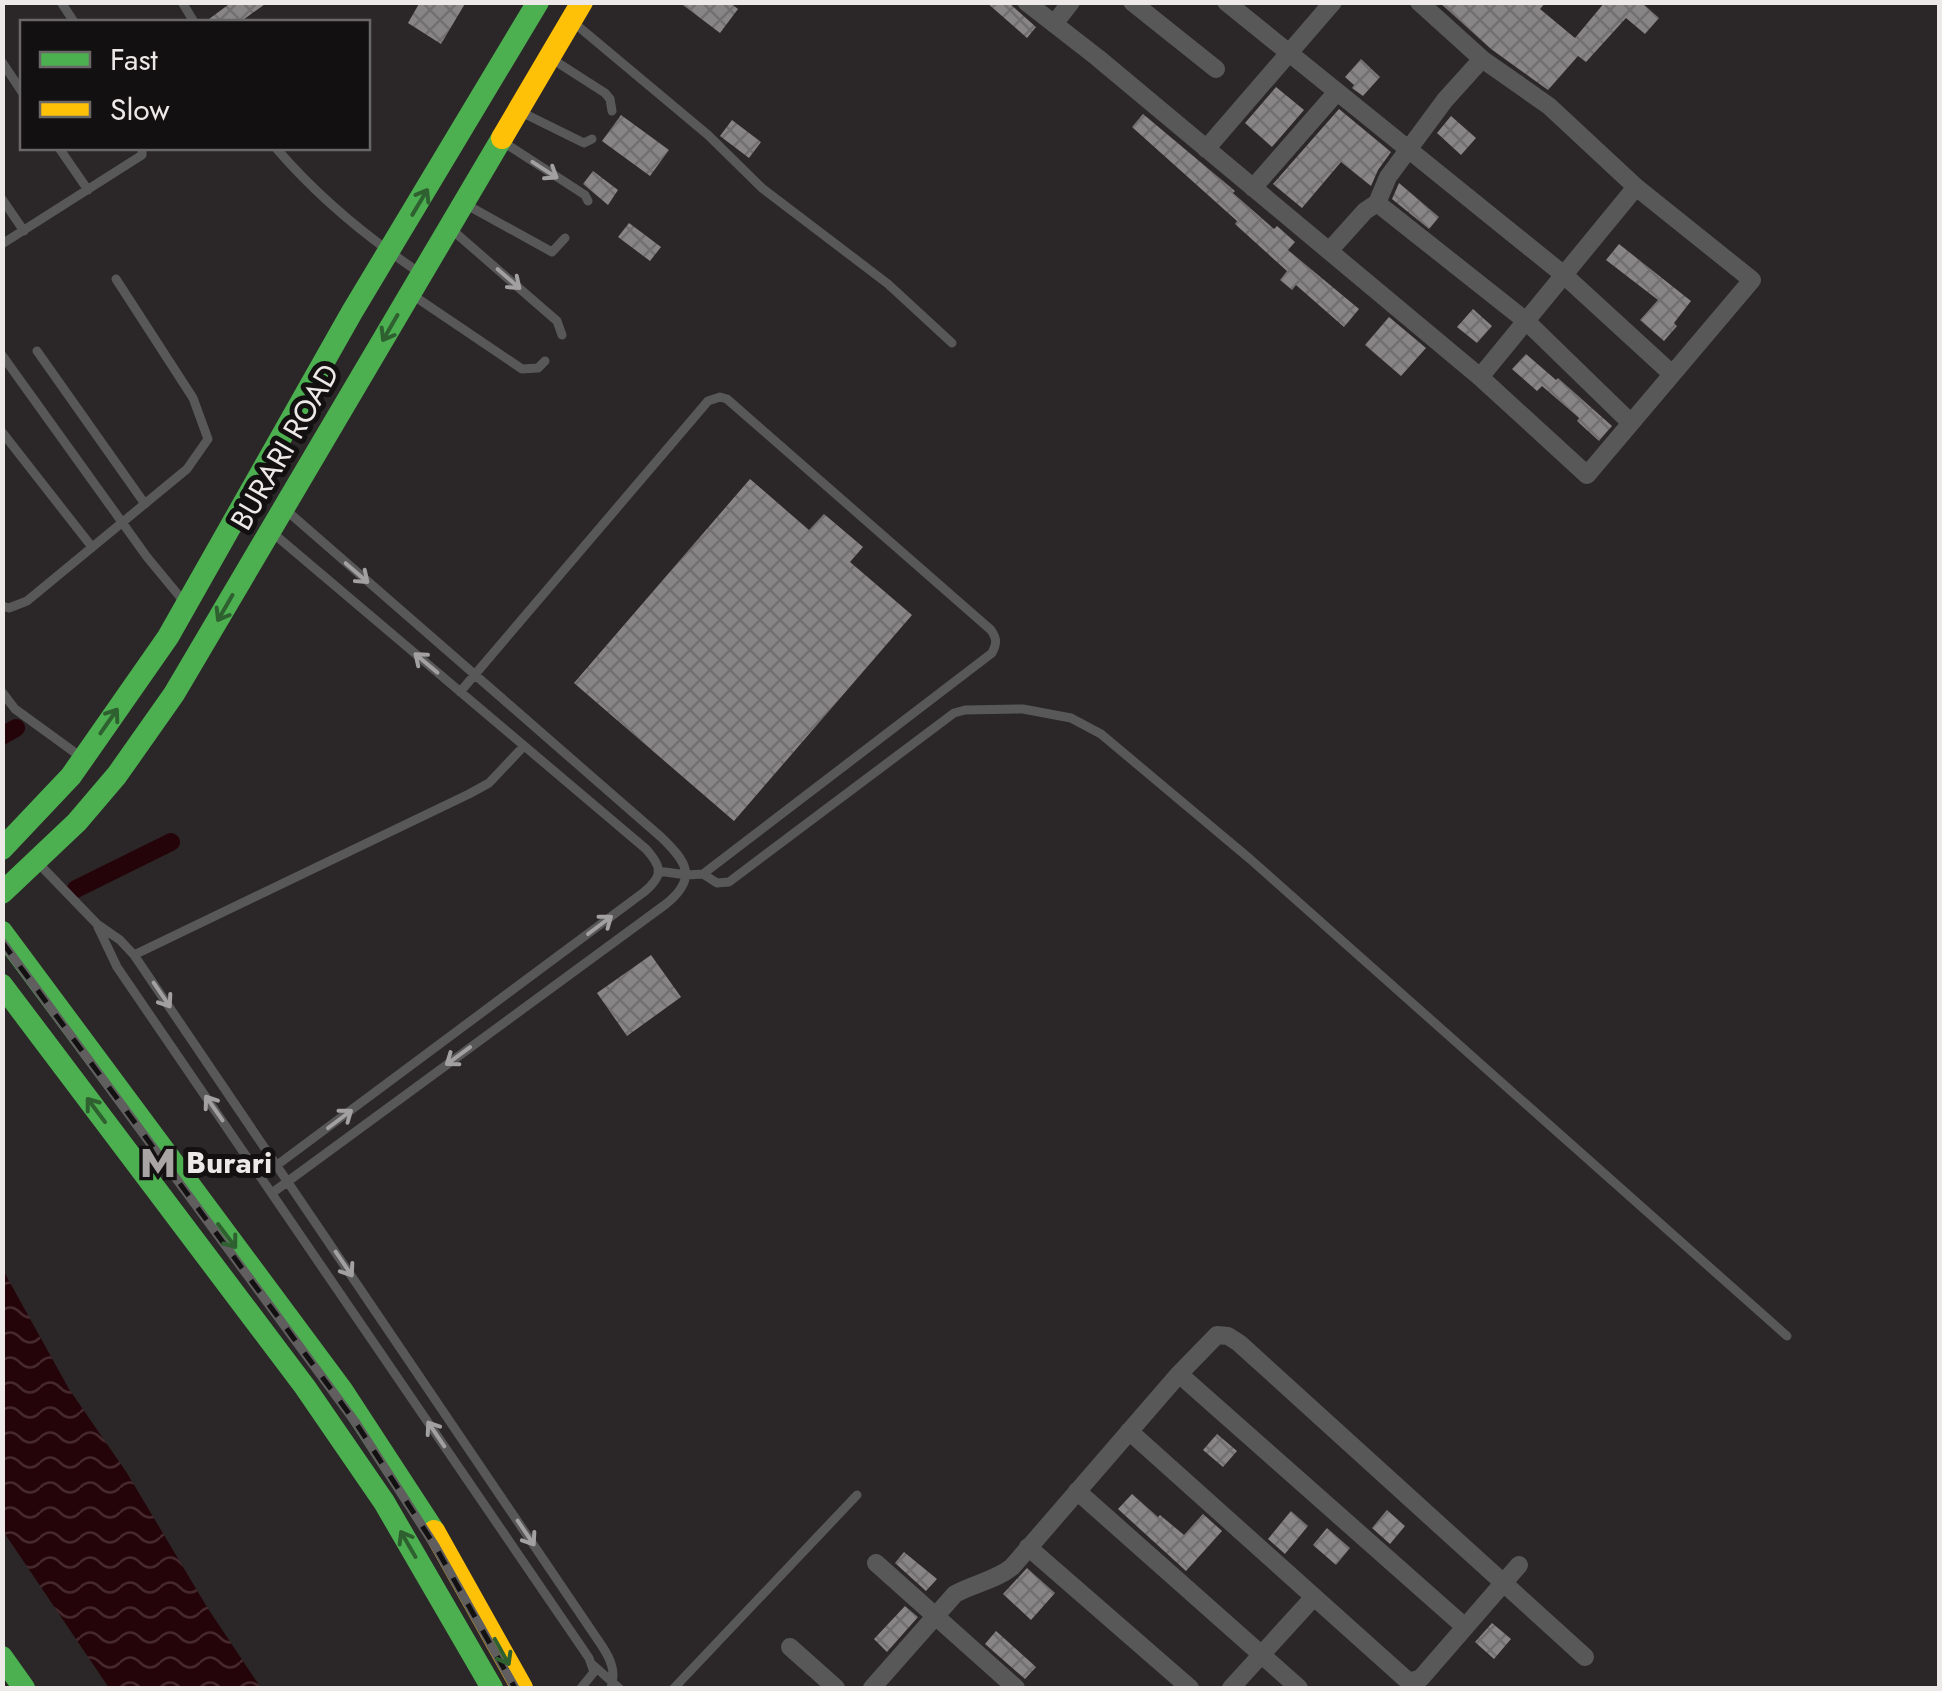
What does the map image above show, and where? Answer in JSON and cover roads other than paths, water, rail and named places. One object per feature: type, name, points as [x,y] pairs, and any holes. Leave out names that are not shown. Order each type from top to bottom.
[{"type":"main road","name":"BURARI ROAD","points":[[2,850],[71,776],[168,637],[352,312],[538,2]]},
{"type":"main road","name":"BURARI ROAD","points":[[2,893],[77,822],[174,694],[576,12]]},
{"type":"main road","points":[[2,932],[342,1390],[439,1539],[522,1688]]},
{"type":"main road","points":[[2,986],[305,1388],[384,1502],[492,1688]]},
{"type":"main road","points":[[2,1657],[24,1688]]},
{"type":"street","points":[[1026,2],[1480,378],[1587,475],[1752,280],[1636,187],[1549,106],[1482,59],[1418,2]]},
{"type":"street","points":[[1054,24],[1070,2]]},
{"type":"street","points":[[1132,2],[1216,69]]},
{"type":"street","points":[[1226,2],[1564,275],[1672,374]]},
{"type":"street","points":[[1206,149],[1333,2]]},
{"type":"street","points":[[1330,252],[1365,211],[1377,204],[1388,177],[1445,100],[1482,59]]},
{"type":"street","points":[[1254,188],[1336,93]]},
{"type":"street","points":[[1480,378],[1636,187]]},
{"type":"street","points":[[1377,204],[1526,321],[1631,422]]},
{"type":"street","points":[[872,1688],[954,1594],[1004,1574],[1178,1374],[1217,1335],[1228,1336],[1585,1657]]},
{"type":"street","points":[[1178,1374],[1465,1628]]},
{"type":"street","points":[[1129,1432],[1409,1682],[1421,1678],[1519,1566]]},
{"type":"street","points":[[1076,1490],[1299,1688]]},
{"type":"street","points":[[1028,1547],[1190,1688]]},
{"type":"street","points":[[876,1563],[1016,1688]]},
{"type":"street","points":[[1231,1688],[1313,1598]]},
{"type":"street","points":[[790,1647],[836,1688]]},
{"type":"lane","points":[[576,12],[762,188],[888,284],[952,343]]},
{"type":"lane","points":[[550,57],[605,93],[612,111]]},
{"type":"lane","points":[[2,62],[20,89]]},
{"type":"lane","points":[[518,111],[584,142],[592,138]]},
{"type":"lane","points":[[500,141],[585,195],[588,201]]},
{"type":"lane","points":[[60,150],[88,190]]},
{"type":"lane","points":[[2,244],[142,155],[142,150]]},
{"type":"lane","points":[[278,150],[308,183],[390,252],[416,284],[522,369],[538,368],[545,361]]},
{"type":"lane","points":[[2,199],[24,231]]},
{"type":"lane","points":[[464,203],[552,252],[566,238]]},
{"type":"lane","points":[[449,228],[557,321],[562,335]]},
{"type":"lane","points":[[2,606],[10,608],[27,602],[187,469],[208,439],[193,398],[116,279]]},
{"type":"lane","points":[[37,351],[145,504]]},
{"type":"lane","points":[[2,355],[186,605]]},
{"type":"lane","points":[[460,692],[708,401],[720,397],[727,399],[996,637],[992,653],[703,874],[658,871]]},
{"type":"lane","points":[[2,432],[92,548]]},
{"type":"lane","points":[[272,1193],[679,894],[687,875],[675,851],[284,508]]},
{"type":"lane","points":[[261,1177],[644,892],[654,883],[658,871],[646,849],[270,532]]},
{"type":"lane","points":[[2,692],[15,709],[83,758]]},
{"type":"lane","points":[[703,874],[723,884],[734,878],[954,713],[1023,709],[1070,718],[1100,734],[1250,859],[1787,1336]]},
{"type":"lane","points":[[134,955],[469,794],[489,783],[524,746]]},
{"type":"lane","points":[[596,807],[608,791]]},
{"type":"lane","points":[[36,861],[97,924],[134,955],[602,1646],[611,1661],[614,1687]]},
{"type":"lane","points":[[97,924],[117,968],[594,1665],[614,1687]]},
{"type":"lane","points":[[485,1010],[497,1028]]},
{"type":"lane","points":[[674,1688],[857,1494]]},
{"type":"lane","points":[[581,1688],[591,1678],[594,1665]]},
{"type":"water","points":[[3,1270],[69,1389],[127,1473],[261,1688],[109,1688],[3,1531]]},
{"type":"waterway","points":[[2,736],[16,728]]},
{"type":"waterway","points":[[76,889],[171,842]]},
{"type":"railway","points":[[2,942],[356,1423],[435,1546],[515,1688]]},
{"type":"place","name":"Burari","points":[[158,1163]]}]
